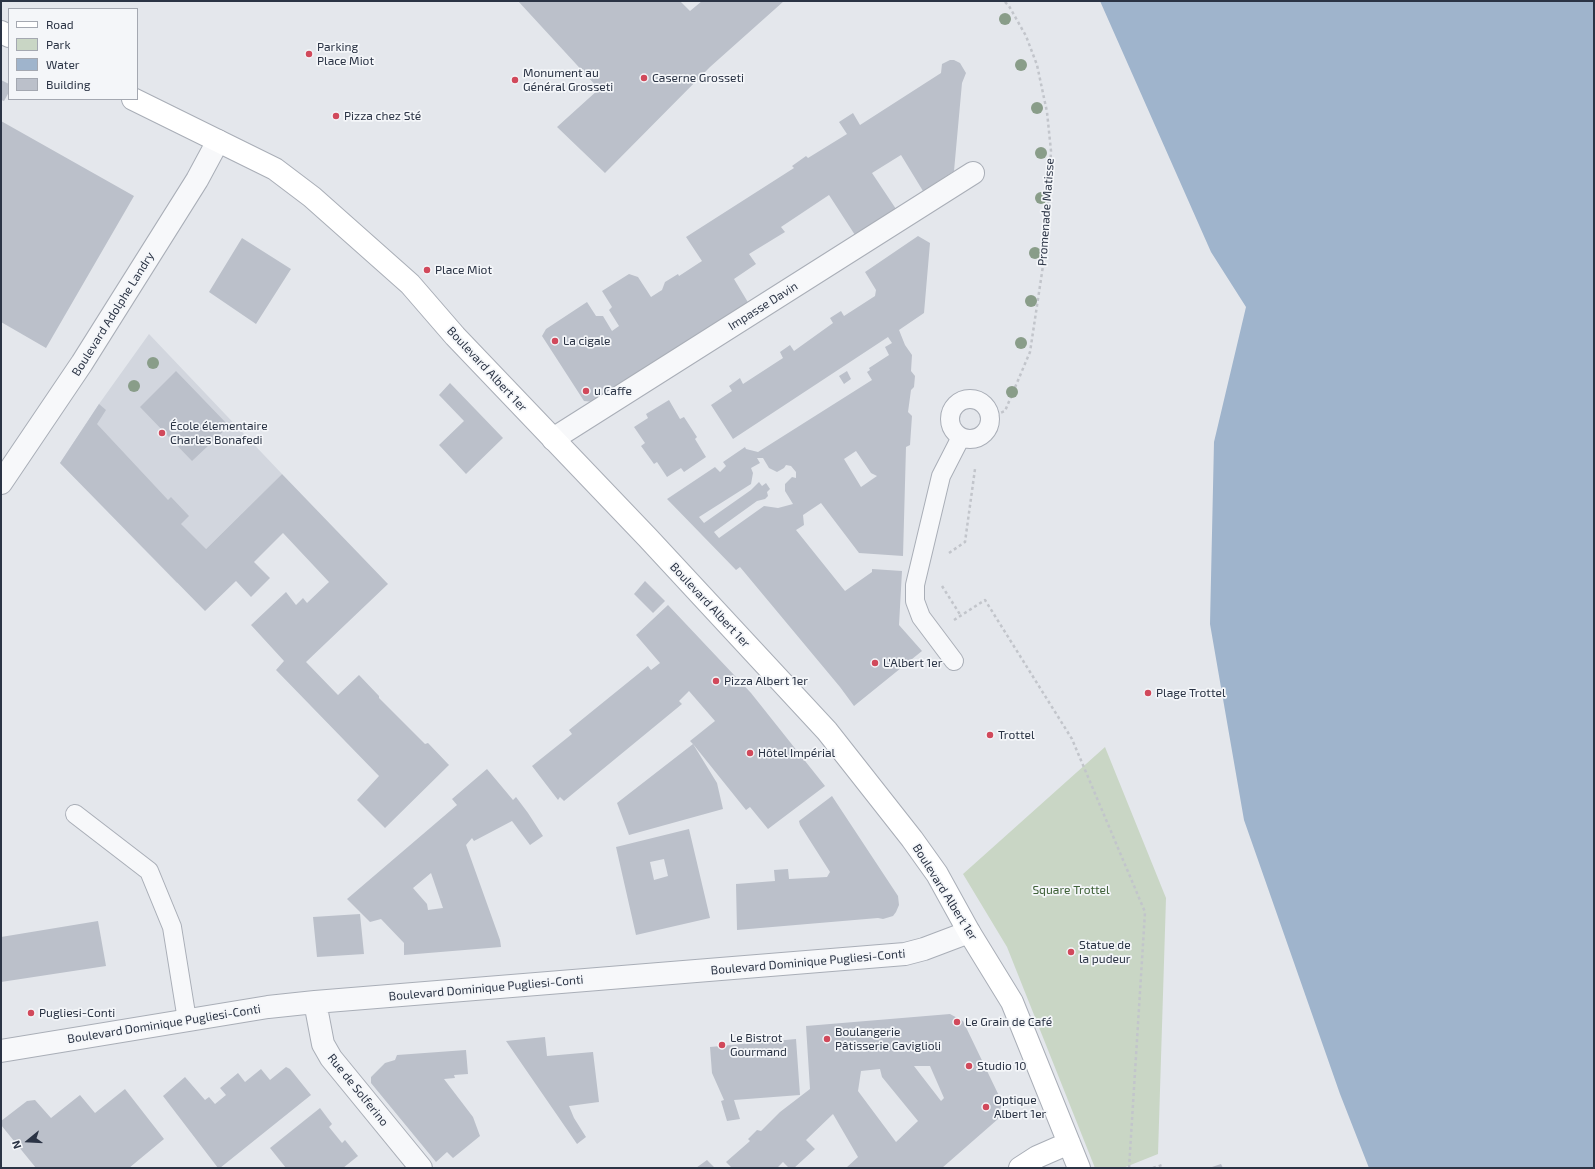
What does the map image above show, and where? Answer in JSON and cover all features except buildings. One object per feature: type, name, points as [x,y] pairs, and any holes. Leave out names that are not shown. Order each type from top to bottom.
[{"type":"main road","name":"Boulevard Albert 1er","points":[[135,100],[275,169],[317,201],[410,284],[455,336],[827,731],[912,839],[937,874],[969,932],[1012,1002],[1079,1168]]},
{"type":"main road","points":[[1020,1168],[1037,1157],[1069,1143]]},
{"type":"street","name":"Boulevard Adolphe Landry","points":[[1,483],[82,363],[197,180],[218,141]]},
{"type":"street","name":"Impasse Davin","points":[[553,439],[974,173]]},
{"type":"street","name":"Boulevard Dominique Pugliesi-Conti","points":[[1,1050],[268,1007],[315,1002],[905,954],[924,949],[969,932]]},
{"type":"street","name":"Rue de Solferino","points":[[315,1002],[323,1044],[331,1058],[421,1168]]},
{"type":"lane","points":[[954,660],[921,617],[915,601],[915,584],[941,476],[968,437],[984,433],[988,428],[990,417],[986,406],[976,400],[964,400],[958,403],[953,408],[950,420],[952,427],[968,437]]},
{"type":"lane","points":[[75,814],[149,871],[172,927],[187,1020]]},
{"type":"path","name":"Promenade Matisse","points":[[990,417],[1005,411],[1030,352],[1046,246],[1051,151],[1046,112],[1037,65],[1026,36],[1009,6],[1004,1]]},
{"type":"path","points":[[943,557],[965,542],[977,452],[968,437]]},
{"type":"path","points":[[938,580],[961,616]]},
{"type":"path","points":[[934,634],[985,600],[1072,739],[1145,912],[1129,1167]]},
{"type":"path","points":[[1152,1168],[1162,1165]]},
{"type":"shaded area","name":"École élementaire Charles Bonafedi","points":[[149,334],[282,474],[206,549],[177,583],[60,463],[99,404]]},
{"type":"green space","name":"Square Trottel","points":[[1105,747],[1166,898],[1158,1154],[1123,1168],[1095,1168],[1007,947],[963,874]]},
{"type":"water","points":[[1100,1],[1594,1],[1594,1168],[1369,1168],[1340,1094],[1244,820],[1210,624],[1214,442],[1246,307],[1211,252]]},
{"type":"place","name":"Parking Place Miot","points":[[309,54]]},
{"type":"place","name":"Caserne Grosseti","points":[[644,78]]},
{"type":"place","name":"Monument au Général Grosseti","points":[[515,80]]},
{"type":"place","name":"Pizza chez Sté","points":[[336,116]]},
{"type":"place","name":"Place Miot","points":[[427,270]]},
{"type":"place","name":"La cigale","points":[[555,341]]},
{"type":"place","name":"u Caffe","points":[[586,391]]},
{"type":"place","name":"École élementaire Charles Bonafedi","points":[[162,433]]},
{"type":"place","name":"L'Albert 1er","points":[[875,663]]},
{"type":"place","name":"Pizza Albert 1er","points":[[716,681]]},
{"type":"place","name":"Plage Trottel","points":[[1148,693]]},
{"type":"place","name":"Trottel","points":[[990,735]]},
{"type":"place","name":"Hôtel Impérial","points":[[750,753]]},
{"type":"place","name":"Statue de la pudeur","points":[[1071,952]]},
{"type":"place","name":"Pugliesi-Conti","points":[[31,1013]]},
{"type":"place","name":"Le Grain de Café","points":[[957,1022]]},
{"type":"place","name":"Boulangerie Pâtisserie Caviglioli","points":[[827,1039]]},
{"type":"place","name":"Le Bistrot Gourmand","points":[[722,1045]]},
{"type":"place","name":"Studio 10","points":[[969,1066]]},
{"type":"place","name":"Optique Albert 1er","points":[[986,1107]]}]
